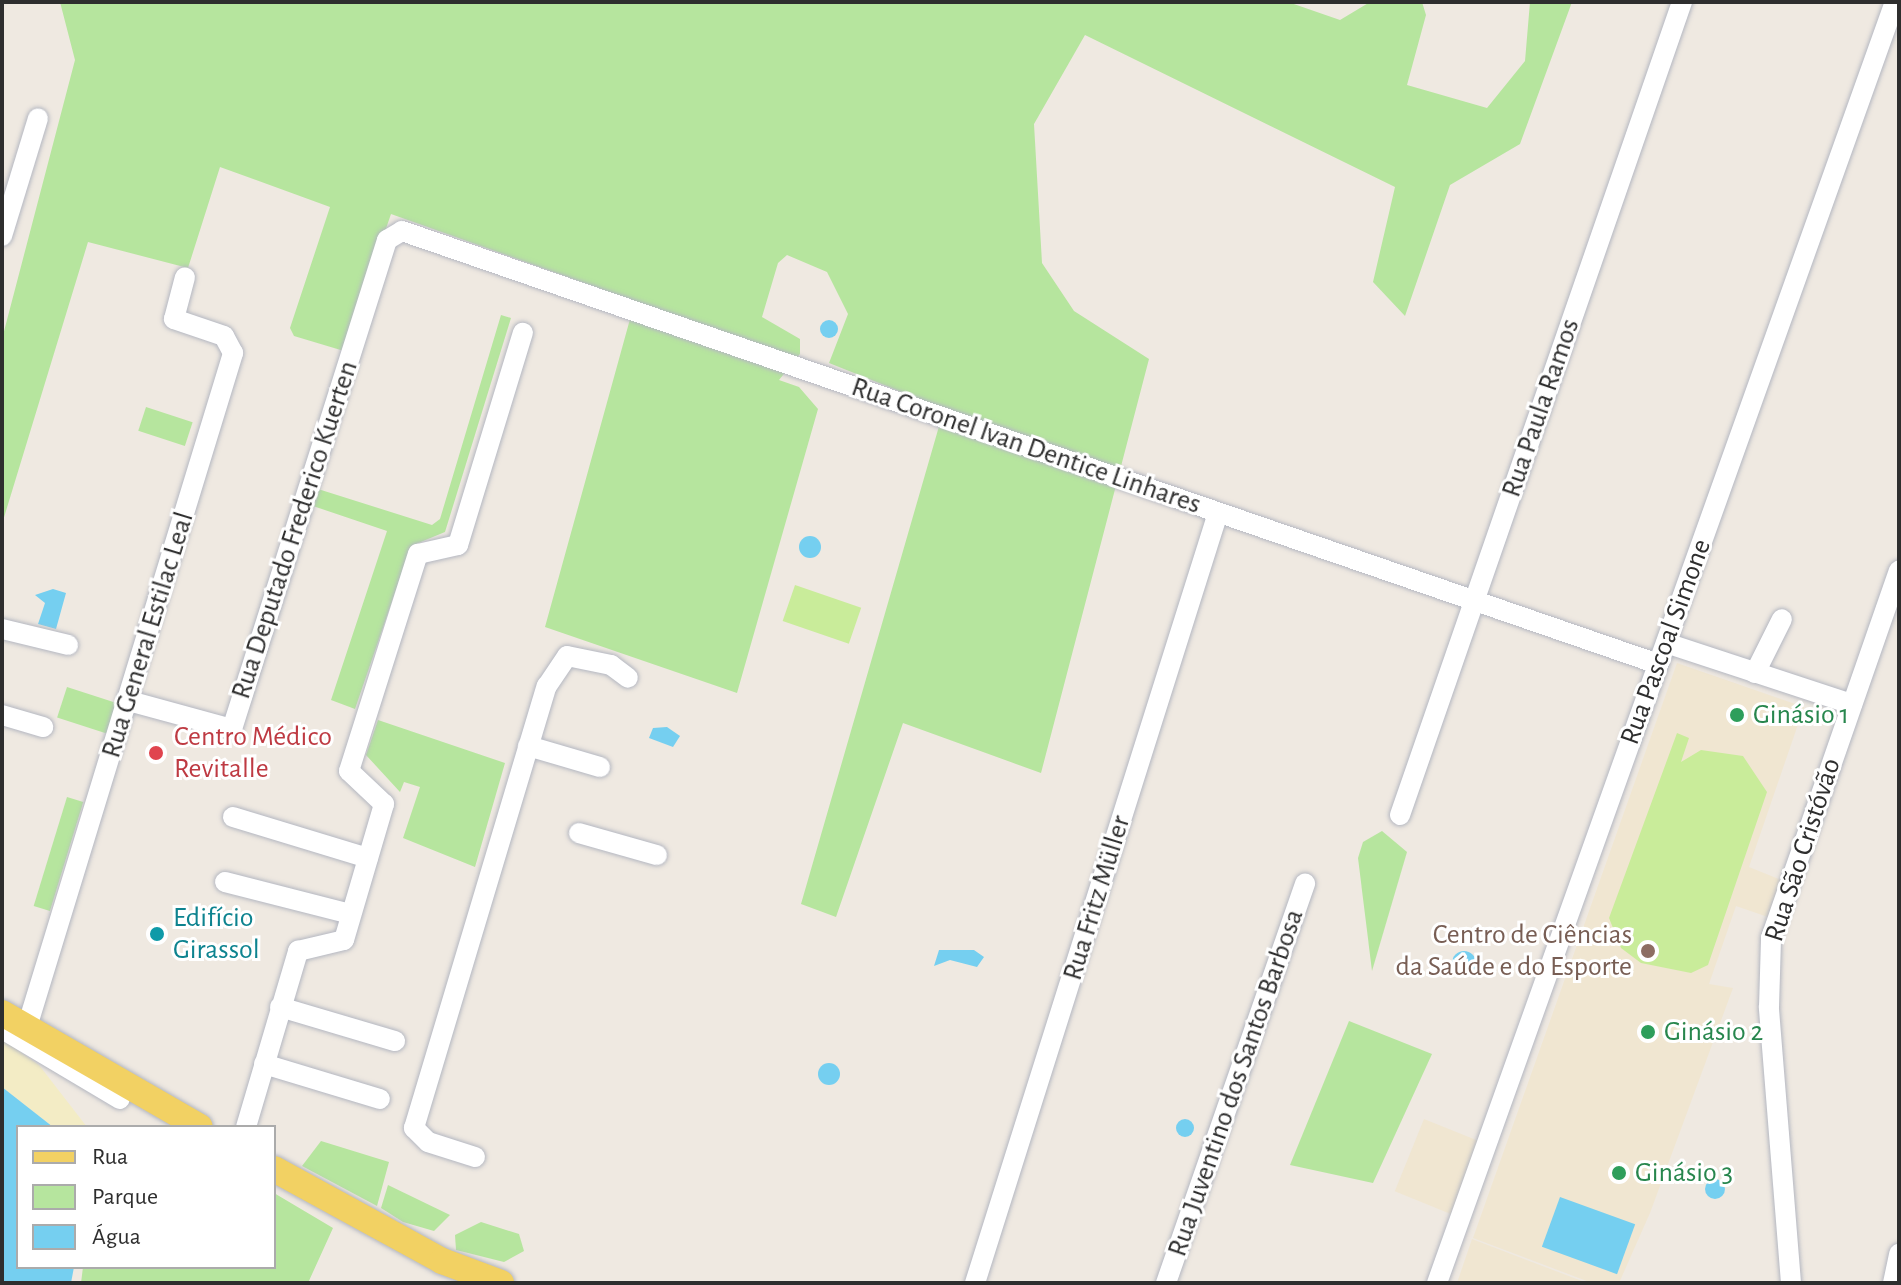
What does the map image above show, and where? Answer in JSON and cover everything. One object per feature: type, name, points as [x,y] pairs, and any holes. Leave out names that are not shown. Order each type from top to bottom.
[{"type":"main road","points":[[2,1013],[14,1028],[196,1125]]},
{"type":"main road","points":[[276,1170],[442,1261],[501,1283]]},
{"type":"street","name":"Rua Paula Ramos","points":[[1400,815],[1682,2]]},
{"type":"street","name":"Rua Pascoal Simone","points":[[1437,1283],[1895,2]]},
{"type":"street","points":[[2,236],[38,118]]},
{"type":"street","name":"Rua Coronel Ivan Dentice Linhares","points":[[394,231],[1658,664]]},
{"type":"street","name":"Rua Deputado Frederico Kuerten","points":[[129,701],[232,729],[394,231]]},
{"type":"street","name":"Rua General Estilac Leal","points":[[14,1028],[129,701],[233,353],[224,336],[174,319],[185,277]]},
{"type":"street","points":[[247,1125],[298,951],[344,940],[384,804],[349,771],[418,554],[458,545],[523,333]]},
{"type":"street","name":"Rua Fritz Müller","points":[[975,1283],[1218,513]]},
{"type":"street","name":"Rua São Cristóvão","points":[[1791,1283],[1768,964],[1778,913],[1899,571]]},
{"type":"street","points":[[1755,673],[1782,619]]},
{"type":"street","points":[[2,629],[68,645]]},
{"type":"street","points":[[1666,643],[1852,704]]},
{"type":"street","points":[[475,1157],[428,1142],[414,1128],[528,746],[560,660],[589,659],[628,678]]},
{"type":"street","points":[[2,715],[43,727]]},
{"type":"street","points":[[528,746],[600,767]]},
{"type":"street","points":[[233,817],[368,858]]},
{"type":"street","points":[[579,833],[657,855]]},
{"type":"street","points":[[225,882],[351,914]]},
{"type":"street","name":"Rua Juventino dos Santos Barbosa","points":[[1166,1283],[1305,883]]},
{"type":"street","points":[[280,1007],[395,1041]]},
{"type":"street","points":[[14,1028],[120,1099]]},
{"type":"street","points":[[264,1064],[380,1099]]},
{"type":"street","points":[[1893,1283],[1899,1254]]},
{"type":"shaded area","name":"Centro de Ciências da Saúde e do Esporte","points":[[1677,663],[1804,707],[1749,867],[1781,880],[1768,917],[1736,906],[1709,984],[1733,988],[1650,1213],[1619,1283],[1592,1283],[1473,1238]]},
{"type":"shaded area","points":[[1424,1119],[1481,1142],[1451,1214],[1395,1191]]},
{"type":"shaded area","points":[[1472,1239],[1587,1283],[1457,1283]]},
{"type":"green space","points":[[60,2],[1288,2],[1340,20],[1370,2],[1422,2],[1426,15],[1407,85],[1487,108],[1525,61],[1530,2],[1572,2],[1520,144],[1450,185],[1405,316],[1373,282],[1395,187],[1085,35],[1034,124],[1042,263],[1074,311],[1149,359],[1041,773],[903,723],[836,917],[801,904],[944,409],[829,363],[848,314],[827,272],[787,255],[778,263],[762,317],[800,339],[800,354],[779,380],[799,387],[818,409],[737,693],[545,627],[635,301],[391,214],[344,351],[294,336],[290,328],[330,207],[220,167],[188,268],[88,242],[2,524],[2,339],[75,60]]},
{"type":"green space","points":[[501,315],[511,318],[445,532],[411,546],[355,709],[331,700],[387,531],[313,506],[318,489],[432,525],[440,519]]},
{"type":"green space","points":[[146,407],[193,422],[185,446],[138,431]]},
{"type":"green space","points":[[795,585],[861,608],[849,644],[783,621]]},
{"type":"green space","points":[[67,687],[116,703],[107,734],[57,717]]},
{"type":"green space","points":[[378,720],[505,763],[475,867],[403,838],[420,787],[404,782],[400,792],[366,755]]},
{"type":"green space","points":[[1677,733],[1689,738],[1681,762],[1701,750],[1743,756],[1767,792],[1708,965],[1691,973],[1641,963],[1621,948],[1609,918]]},
{"type":"green space","points":[[67,797],[83,802],[50,911],[34,906]]},
{"type":"green space","points":[[1382,831],[1407,852],[1372,971],[1358,858],[1363,842]]},
{"type":"green space","points":[[1349,1021],[1432,1054],[1373,1183],[1290,1165]]},
{"type":"green space","points":[[321,1141],[389,1162],[377,1206],[302,1166]]},
{"type":"green space","points":[[388,1185],[450,1215],[434,1231],[403,1222],[381,1208]]},
{"type":"green space","points":[[276,1194],[333,1228],[308,1283],[81,1283],[83,1269],[276,1269]]},
{"type":"green space","points":[[481,1222],[519,1234],[524,1251],[504,1262],[456,1250],[455,1235]]},
{"type":"sand","points":[[2,1039],[39,1065],[85,1125],[50,1125],[2,1087]]},
{"type":"water","points":[[829,320],[838,329],[829,338],[820,329]]},
{"type":"water","points":[[810,536],[821,547],[810,558],[799,547]]},
{"type":"water","points":[[53,589],[66,593],[56,629],[38,624],[45,603],[35,595]]},
{"type":"water","points":[[667,727],[680,736],[673,747],[649,738],[653,728]]},
{"type":"water","points":[[939,950],[974,950],[984,957],[977,967],[950,960],[934,966]]},
{"type":"water","points":[[1464,951],[1472,955],[1476,963],[1472,971],[1464,975],[1456,971],[1452,963],[1456,955]]},
{"type":"water","points":[[829,1063],[837,1066],[840,1074],[837,1082],[829,1085],[821,1082],[818,1074],[821,1066]]},
{"type":"water","points":[[2,1087],[50,1125],[16,1125],[16,1269],[74,1269],[71,1283],[2,1283]]},
{"type":"water","points":[[1185,1119],[1194,1128],[1185,1137],[1176,1128]]},
{"type":"water","points":[[1715,1179],[1722,1182],[1725,1189],[1722,1196],[1715,1199],[1708,1196],[1705,1189],[1708,1182]]},
{"type":"water","points":[[1560,1197],[1635,1224],[1617,1274],[1542,1247]]},
{"type":"place","name":"Ginásio 1","points":[[1737,715]]},
{"type":"place","name":"Centro Médico Revitalle","points":[[156,753]]},
{"type":"place","name":"Edifício Girassol","points":[[157,934]]},
{"type":"place","name":"Centro de Ciências da Saúde e do Esporte","points":[[1648,951]]},
{"type":"place","name":"Ginásio 2","points":[[1648,1032]]},
{"type":"place","name":"Ginásio 3","points":[[1619,1173]]}]
